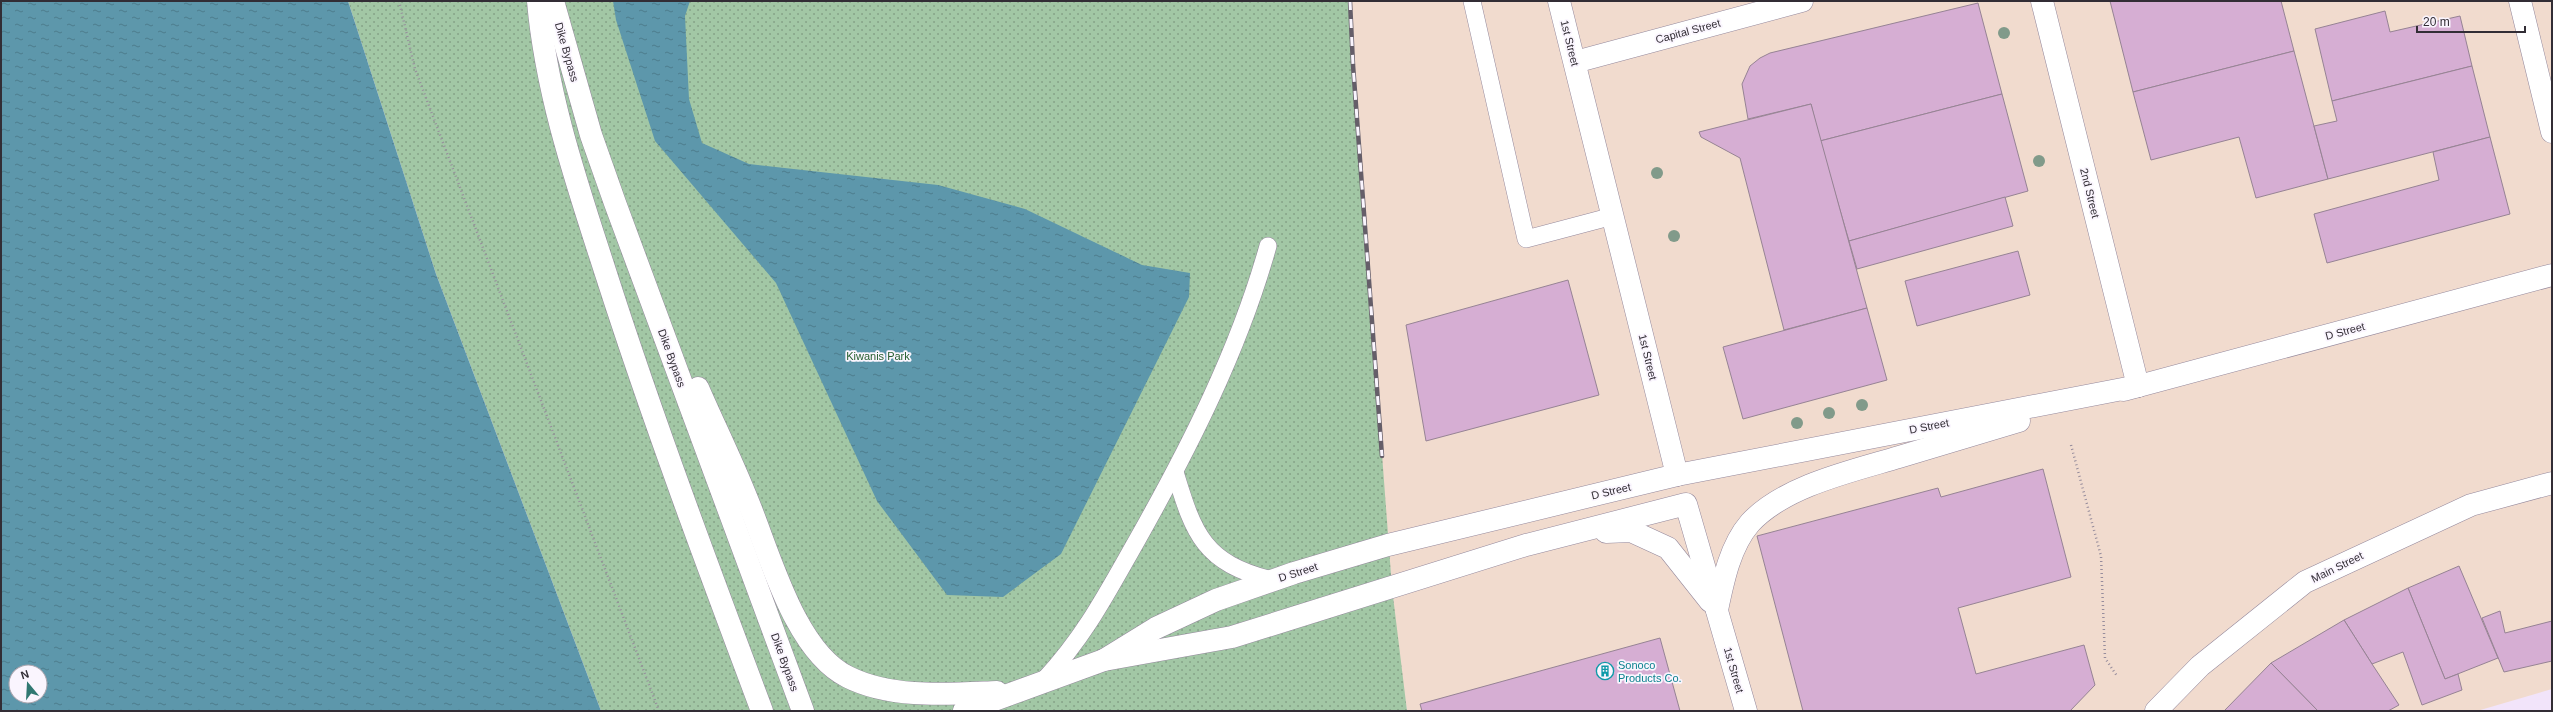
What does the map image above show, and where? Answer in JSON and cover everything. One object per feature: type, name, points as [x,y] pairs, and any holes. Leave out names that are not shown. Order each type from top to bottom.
[{"type":"main road","name":"Dike Bypass","points":[[538,1],[551,82],[586,212],[660,433],[762,711]]},
{"type":"main road","name":"Dike Bypass","points":[[553,1],[591,135],[803,711]]},
{"type":"main road","name":"1st Street","points":[[1559,1],[1677,475],[1746,711]]},
{"type":"main road","name":"Capital Street","points":[[1574,62],[1802,1]]},
{"type":"main road","name":"2nd Street","points":[[2042,1],[2138,386]]},
{"type":"main road","points":[[2520,1],[2552,132]]},
{"type":"main road","points":[[615,203],[747,498],[794,616],[810,644],[826,661],[847,677],[868,685],[897,692],[952,694],[1014,692]]},
{"type":"main road","name":"D Street","points":[[1717,610],[1726,570],[1737,543],[1750,523],[1765,510],[1793,493],[1851,471],[2138,386],[2552,275]]},
{"type":"main road","name":"D Street","points":[[1104,660],[1156,628],[1185,613],[1272,580],[1388,545],[1677,475],[2138,386]]},
{"type":"main road","name":"Main Street","points":[[2156,711],[2200,666],[2305,582],[2471,505],[2552,483]]},
{"type":"main road","name":"D Street","points":[[964,711],[1044,680],[1104,660],[1232,637],[1566,534],[1686,504]]},
{"type":"main road","points":[[1566,534],[1631,531],[1668,548],[1717,610]]},
{"type":"main road","points":[[988,711],[1014,692]]},
{"type":"lane","points":[[1472,1],[1526,239],[1613,216]]},
{"type":"lane","points":[[1044,680],[1062,661],[1095,617],[1175,472],[1243,324],[1268,246]]},
{"type":"lane","points":[[1175,472],[1187,510],[1210,550],[1229,565],[1243,573],[1272,580]]},
{"type":"path","points":[[399,1],[414,70],[660,711]]},
{"type":"path","points":[[2071,445],[2101,556],[2105,658],[2117,676]]},
{"type":"shaded area","points":[[1350,1],[2552,1],[2552,689],[2477,711],[1407,711],[1399,661],[1388,545],[1353,65]]},
{"type":"green space","name":"Kiwanis Park","points":[[348,1],[1350,1],[1353,65],[1392,588],[1407,711],[601,711],[436,274]]},
{"type":"water","points":[[1,1],[348,1],[436,274],[601,711],[1,711]]},
{"type":"water","points":[[613,1],[690,1],[685,16],[689,99],[702,143],[749,164],[938,185],[1025,209],[1142,265],[1190,273],[1189,297],[1061,554],[1003,597],[947,595],[877,501],[776,283],[655,141],[616,20]]},
{"type":"building","points":[[2110,1],[2281,1],[2294,51],[2133,92]]},
{"type":"building","points":[[1978,3],[2002,94],[1820,141],[1811,104],[1748,119],[1742,84],[1750,66],[1760,58],[1770,53]]},
{"type":"building","points":[[2385,11],[2390,32],[2460,16],[2472,66],[2332,101],[2315,29]]},
{"type":"building","points":[[2294,51],[2328,179],[2256,198],[2239,137],[2151,160],[2133,92]]},
{"type":"building","points":[[2472,66],[2490,137],[2328,179],[2314,126],[2337,121],[2332,101]]},
{"type":"building","points":[[2002,94],[2028,191],[1849,241],[1820,141]]},
{"type":"building","points":[[1811,104],[1867,308],[1784,330],[1740,158],[1701,137],[1699,132]]},
{"type":"building","points":[[2490,137],[2510,214],[2327,263],[2314,214],[2439,180],[2433,152]]},
{"type":"building","points":[[2005,197],[2013,226],[1857,269],[1849,241]]},
{"type":"building","points":[[2018,251],[2030,295],[1917,326],[1905,281]]},
{"type":"building","points":[[1568,280],[1599,395],[1426,441],[1406,325]]},
{"type":"building","points":[[1867,308],[1887,380],[1743,419],[1723,347]]},
{"type":"building","points":[[2043,469],[2071,577],[1958,608],[1976,674],[2084,645],[2095,685],[2070,711],[1803,711],[1757,536],[1938,488],[1941,497]]},
{"type":"building","points":[[2459,566],[2498,658],[2445,679],[2408,588]]},
{"type":"building","points":[[2408,588],[2445,679],[2458,674],[2462,690],[2422,705],[2403,652],[2372,664],[2344,620]]},
{"type":"building","points":[[2500,611],[2505,633],[2552,621],[2552,661],[2504,672],[2482,618]]},
{"type":"building","points":[[2344,620],[2399,705],[2388,711],[2318,711],[2271,663]]},
{"type":"building","name":"Sonoco Products Co.","points":[[1660,638],[1680,711],[1422,711],[1420,704]]},
{"type":"building","points":[[2271,663],[2318,711],[2224,711]]},
{"type":"railway","points":[[1350,1],[1353,65],[1382,456]]},
{"type":"place","name":"Sonoco Products Co.","points":[[1605,671]]}]
